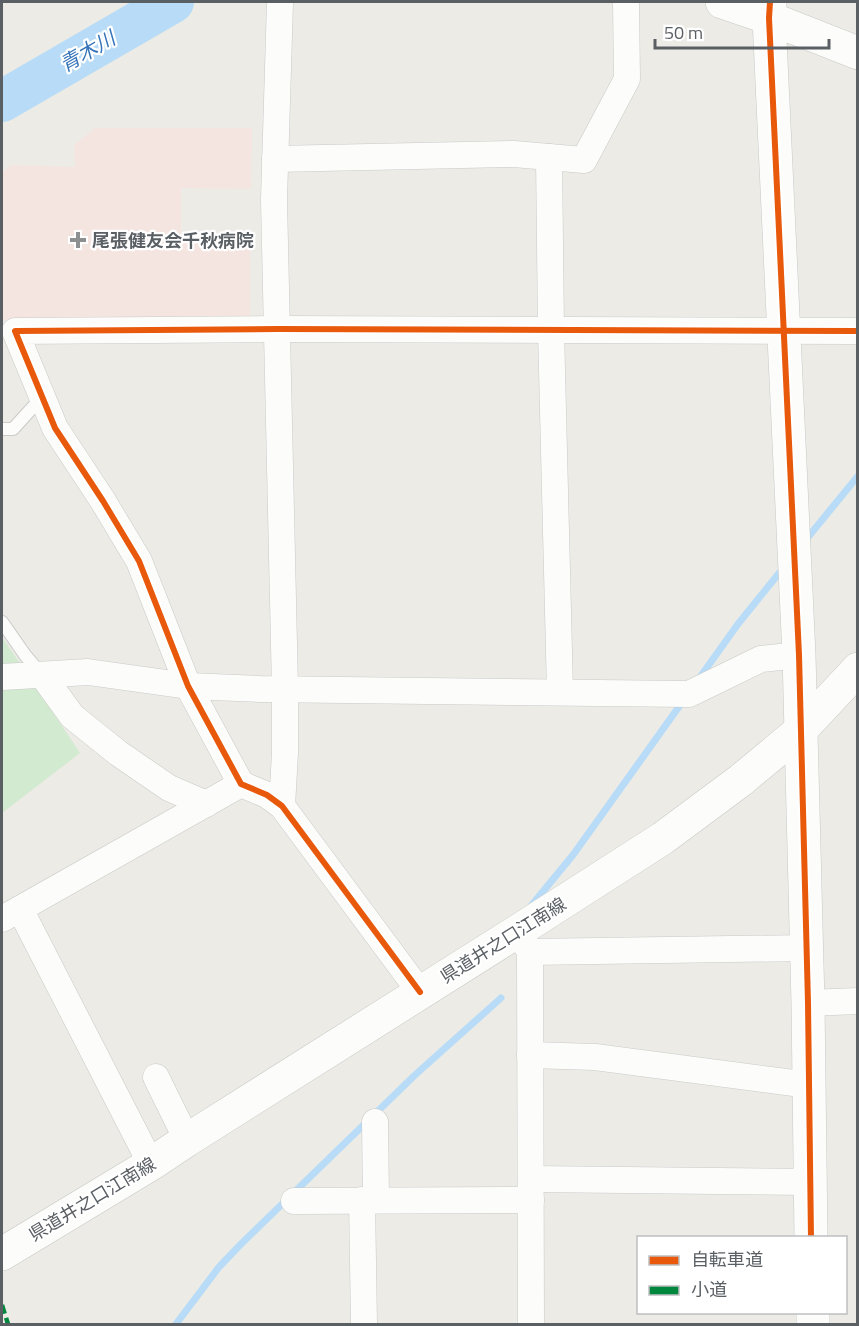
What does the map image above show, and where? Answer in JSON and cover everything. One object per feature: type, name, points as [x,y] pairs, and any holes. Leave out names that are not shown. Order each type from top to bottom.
[{"type":"street","points":[[280,2],[274,200],[285,689],[282,806]]},
{"type":"street","points":[[275,159],[514,154],[584,160],[627,79],[626,2]]},
{"type":"street","points":[[722,2],[770,10],[858,53]]},
{"type":"street","points":[[770,10],[799,656],[808,1003],[811,1236]]},
{"type":"street","points":[[549,157],[560,692]]},
{"type":"street","points":[[420,992],[282,806],[267,795],[241,784],[188,686],[139,561],[55,428],[15,331],[278,329],[858,331]]},
{"type":"street","points":[[2,677],[88,672],[188,686],[689,694],[761,659],[799,656]]},
{"type":"street","name":"県道井之口江南線","points":[[2,1254],[151,1164],[420,992],[524,941],[741,780],[800,731],[858,669]]},
{"type":"street","points":[[43,676],[72,716],[118,753],[170,788],[206,804]]},
{"type":"street","points":[[151,1164],[11,914],[241,784]]},
{"type":"street","points":[[531,1324],[530,1055],[524,941],[806,948]]},
{"type":"street","points":[[808,1003],[858,1001]]},
{"type":"street","points":[[530,1055],[595,1057],[809,1085]]},
{"type":"street","points":[[156,1077],[187,1140]]},
{"type":"street","points":[[364,1324],[375,1122]]},
{"type":"street","points":[[294,1201],[369,1200],[531,1189],[810,1182]]},
{"type":"lane","points":[[2,429],[13,429],[42,397]]},
{"type":"lane","points":[[2,622],[43,676]]},
{"type":"shaded area","points":[[95,128],[252,128],[251,189],[181,188],[181,242],[250,243],[250,320],[2,320],[2,173],[11,165],[75,167],[74,145]]},
{"type":"green space","points":[[2,637],[80,753],[2,813]]},
{"type":"waterway","name":"青木川","points":[[2,101],[173,2]]},
{"type":"waterway","points":[[804,542],[858,476]]},
{"type":"waterway","points":[[698,680],[738,624],[784,567]]},
{"type":"waterway","points":[[531,906],[573,855],[683,701]]},
{"type":"waterway","points":[[176,1324],[219,1267],[241,1244],[415,1075],[501,998]]},
{"type":"marked path","points":[[2,1305],[8,1324]]},
{"type":"cycle path","points":[[770,2],[799,655],[808,1003],[811,1236]]},
{"type":"cycle path","points":[[420,992],[282,806],[267,795],[241,784],[188,686],[139,561],[55,428],[15,331],[278,329],[858,331]]},
{"type":"place","name":"尾張健友会千秋病院","points":[[78,240]]}]
